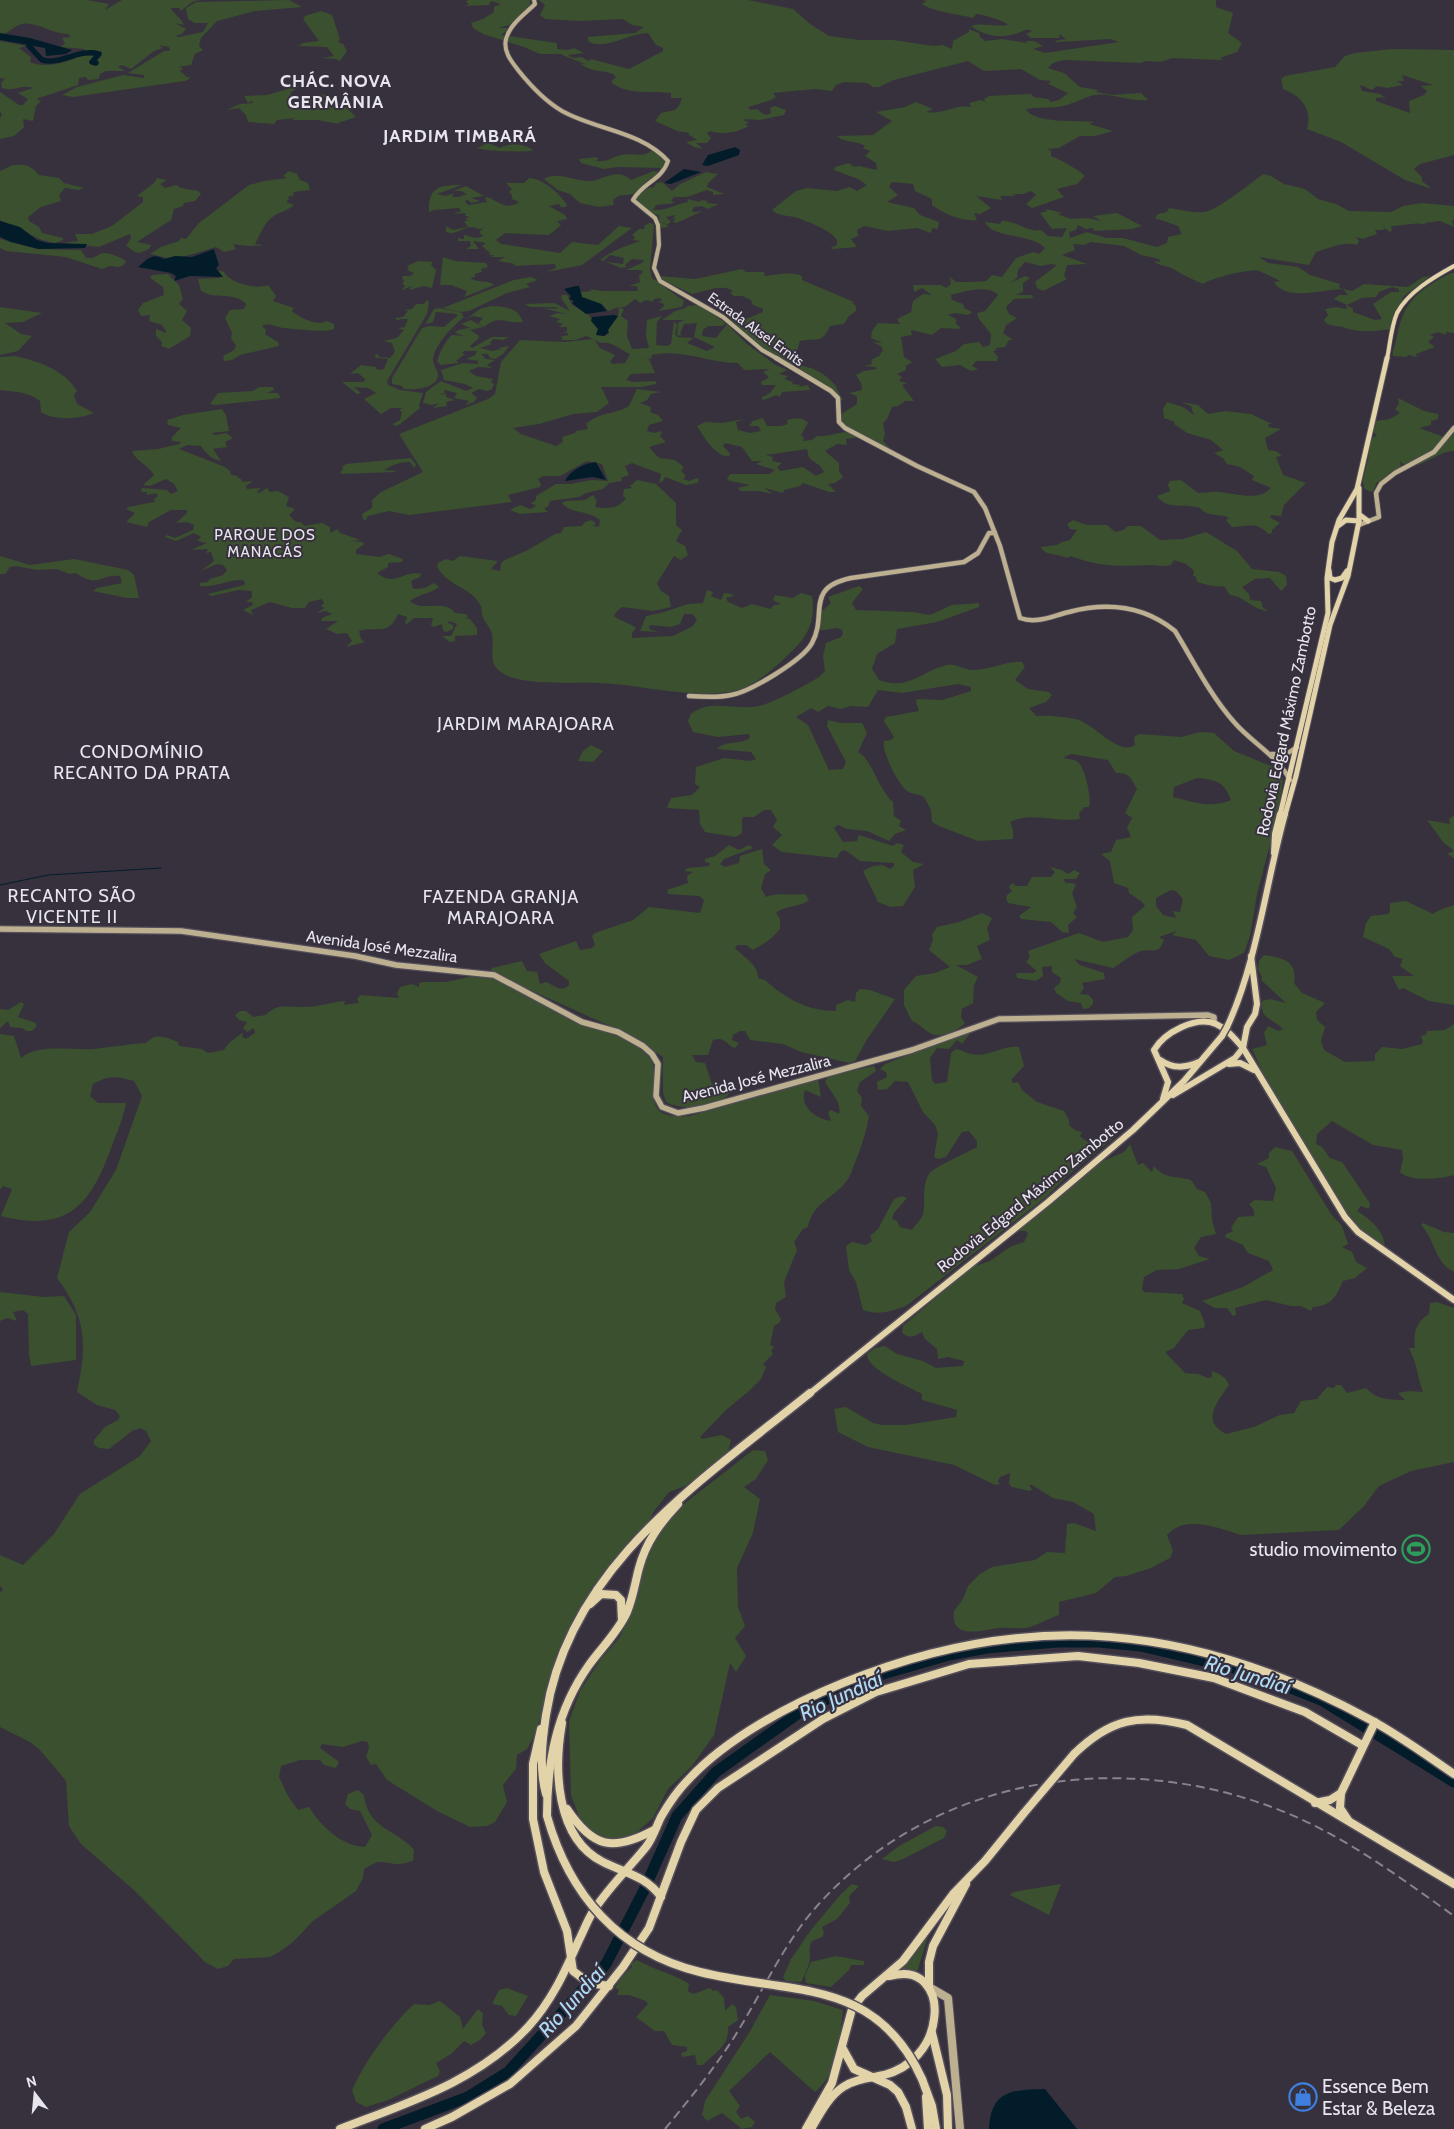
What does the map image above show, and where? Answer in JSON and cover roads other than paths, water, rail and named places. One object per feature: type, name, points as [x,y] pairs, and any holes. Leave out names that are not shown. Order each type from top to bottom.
[{"type":"main road","name":"Rodovia Edgard Máximo Zambotto","points":[[1274,853],[1275,834],[1290,780],[1328,613],[1325,583],[1337,527],[1344,509],[1355,494],[1359,482],[1397,314],[1403,304],[1422,286],[1454,266]]},
{"type":"main road","name":"Rodovia Edgard Máximo Zambotto","points":[[546,1794],[541,1769],[544,1721],[553,1683],[582,1612],[603,1578],[632,1541],[661,1514],[833,1373],[1048,1202],[1162,1102],[1203,1060],[1225,1031],[1235,1010],[1274,853],[1296,776],[1330,625],[1349,568],[1359,520],[1359,482]]},
{"type":"main road","points":[[1337,527],[1346,520],[1369,521]]},
{"type":"main road","points":[[1329,569],[1330,578],[1336,580],[1342,579],[1349,568]]},
{"type":"main road","points":[[1225,1031],[1238,1033],[1247,1027],[1256,1014],[1257,1004],[1250,952]]},
{"type":"main road","points":[[1162,1102],[1168,1088],[1168,1082],[1154,1050],[1157,1042],[1193,1024],[1214,1023],[1243,1048],[1345,1217],[1358,1232],[1454,1300]]},
{"type":"main road","points":[[1162,1102],[1235,1058],[1243,1048],[1247,1027]]},
{"type":"main road","points":[[1158,1058],[1165,1064],[1181,1067],[1203,1060]]},
{"type":"main road","points":[[1221,1066],[1240,1063],[1250,1066],[1256,1072]]},
{"type":"main road","name":"Rodovia Edgard Máximo Zambotto","points":[[697,1485],[665,1517],[652,1536],[642,1559],[631,1602],[622,1621],[579,1680],[570,1695],[557,1726],[550,1750],[546,1794],[547,1816],[557,1853],[569,1878],[587,1903],[617,1932],[668,1962],[695,1971],[819,1992],[835,1996],[863,2009],[898,2038],[916,2064],[932,2106],[936,2129]]},
{"type":"main road","points":[[582,1612],[601,1594],[611,1593],[621,1600],[622,1621]]},
{"type":"main road","points":[[340,2129],[448,2087],[497,2055],[528,2027],[556,1992],[593,1910],[629,1873],[649,1842],[679,1787],[702,1764],[738,1737],[804,1701],[864,1674],[910,1658],[964,1643],[1021,1637],[1073,1635],[1139,1638],[1219,1657],[1281,1678],[1320,1694],[1374,1724],[1454,1774]]},
{"type":"main road","points":[[425,2129],[452,2117],[510,2084],[576,2026],[609,1986],[649,1928],[681,1842],[696,1810],[718,1788],[823,1719],[876,1692],[969,1664],[1078,1656],[1138,1663],[1214,1678],[1305,1712],[1364,1743]]},
{"type":"main road","points":[[579,1680],[571,1697],[560,1731],[558,1777],[571,1828],[580,1844],[594,1856],[653,1885],[661,1897]]},
{"type":"main road","points":[[808,2128],[832,2083],[843,2049],[852,2009],[862,1996],[903,1962],[954,1893],[968,1880],[1074,1754],[1099,1731],[1112,1724],[1148,1718],[1167,1719],[1188,1725],[1315,1803],[1454,1884]]},
{"type":"main road","points":[[544,1721],[532,1768],[534,1825],[544,1873],[566,1929],[570,1958],[576,1976],[596,1985],[609,1986]]},
{"type":"main road","points":[[1350,1823],[1340,1808],[1341,1793],[1374,1724]]},
{"type":"main road","points":[[1315,1803],[1330,1800],[1341,1793]]},
{"type":"main road","points":[[564,1804],[578,1827],[588,1838],[607,1844],[626,1843],[654,1830]]},
{"type":"main road","points":[[808,2128],[827,2102],[841,2088],[855,2080],[875,2077],[905,2067],[920,2055],[932,2033],[936,2004],[929,1987],[929,1962],[933,1946],[968,1880]]},
{"type":"main road","points":[[886,1977],[899,1973],[910,1973],[921,1979],[929,1987]]},
{"type":"main road","points":[[932,2033],[947,2095],[948,2129]]},
{"type":"main road","points":[[843,2049],[854,2069],[875,2077],[898,2092],[906,2107],[912,2129]]},
{"type":"main road","name":"Rodovia Edgard Máximo Zambotto","points":[[926,2093],[928,2129]]},
{"type":"street","name":"Estrada Aksel Ernits","points":[[534,0],[535,4],[510,30],[506,40],[508,57],[530,86],[562,111],[644,144],[665,155],[668,161],[667,168],[663,174],[638,192],[632,200],[639,208],[656,218],[659,244],[654,268],[656,277],[723,317],[762,350],[838,398],[838,414],[841,424],[854,434],[974,492],[985,508],[992,533]]},
{"type":"street","points":[[1359,520],[1369,521],[1379,517],[1376,493],[1379,488],[1400,469],[1435,451],[1454,428]]},
{"type":"street","points":[[689,696],[715,697],[744,692],[808,650],[817,627],[819,599],[830,585],[836,582],[926,567],[952,566],[969,559],[984,547],[992,533],[1000,546],[1018,617],[1026,620],[1038,620],[1088,608],[1117,608],[1143,612],[1163,620],[1175,631],[1235,724],[1282,765],[1290,780]]},
{"type":"street","points":[[984,547],[1000,546]]},
{"type":"street","points":[[1270,754],[1285,754],[1297,747]]},
{"type":"street","name":"Avenida José Mezzalira","points":[[0,929],[198,933],[355,956],[396,965],[494,975],[582,1022],[618,1032],[643,1046],[652,1054],[658,1064],[656,1096],[658,1102],[670,1111],[678,1112],[704,1108],[886,1058],[999,1019],[1208,1015],[1214,1017],[1214,1023]]},
{"type":"street","points":[[929,1987],[948,1998],[960,2129]]},
{"type":"water","points":[[0,33],[30,38],[72,50],[66,54],[46,56],[45,48],[0,40]]},
{"type":"water","points":[[735,147],[740,150],[739,155],[708,166],[702,165],[708,155]]},
{"type":"water","points":[[684,169],[701,172],[671,184],[664,183]]},
{"type":"water","points":[[0,221],[20,227],[37,240],[48,243],[87,244],[85,248],[39,249],[11,242],[0,237]]},
{"type":"water","points":[[214,249],[219,265],[216,268],[223,277],[190,276],[174,281],[176,276],[171,273],[138,267],[153,256],[164,259],[175,256],[192,257]]},
{"type":"water","points":[[579,286],[582,297],[601,304],[607,311],[586,314],[572,303],[574,301],[569,299],[571,296],[564,289]]},
{"type":"water","points":[[618,316],[608,330],[609,332],[604,336],[596,335],[598,329],[591,321],[592,317]]},
{"type":"water","points":[[596,462],[606,480],[593,477],[565,481],[578,468]]},
{"type":"water","points":[[1045,2089],[1077,2129],[989,2129],[994,2106],[999,2099],[1013,2092]]},
{"type":"waterway","points":[[29,46],[42,60],[57,60],[84,53],[92,53],[99,54],[92,62],[96,63]]},
{"type":"waterway","points":[[0,885],[48,875],[161,868]]},
{"type":"waterway","name":"Rio Jundiaí","points":[[383,2129],[468,2097],[508,2072],[606,1964],[644,1890],[677,1816],[716,1772],[803,1710],[883,1674],[949,1655],[987,1648],[1057,1642],[1099,1642],[1141,1646],[1250,1672],[1323,1701],[1454,1782]]},
{"type":"railway","points":[[665,2129],[724,2053],[795,1934],[817,1906],[865,1861],[918,1826],[976,1801],[1036,1785],[1099,1778],[1162,1781],[1225,1793],[1287,1813],[1331,1834],[1414,1887],[1454,1916]]},
{"type":"place","name":"studio movimento","points":[[1416,1549]]},
{"type":"place","name":"Essence Bem Estar & Beleza","points":[[1303,2097]]},
{"type":"district","name":"CHÁC. NOVA GERMÂNIA","points":[[336,91]]},
{"type":"district","name":"JARDIM TIMBARÁ","points":[[460,136]]},
{"type":"district","name":"PARQUE DOS MANACÁS","points":[[265,544]]},
{"type":"district","name":"JARDIM MARAJOARA","points":[[526,724]]},
{"type":"district","name":"CONDOMÍNIO RECANTO DA PRATA","points":[[142,762]]},
{"type":"district","name":"RECANTO SÃO VICENTE II","points":[[72,906]]},
{"type":"district","name":"FAZENDA GRANJA MARAJOARA","points":[[501,908]]}]
